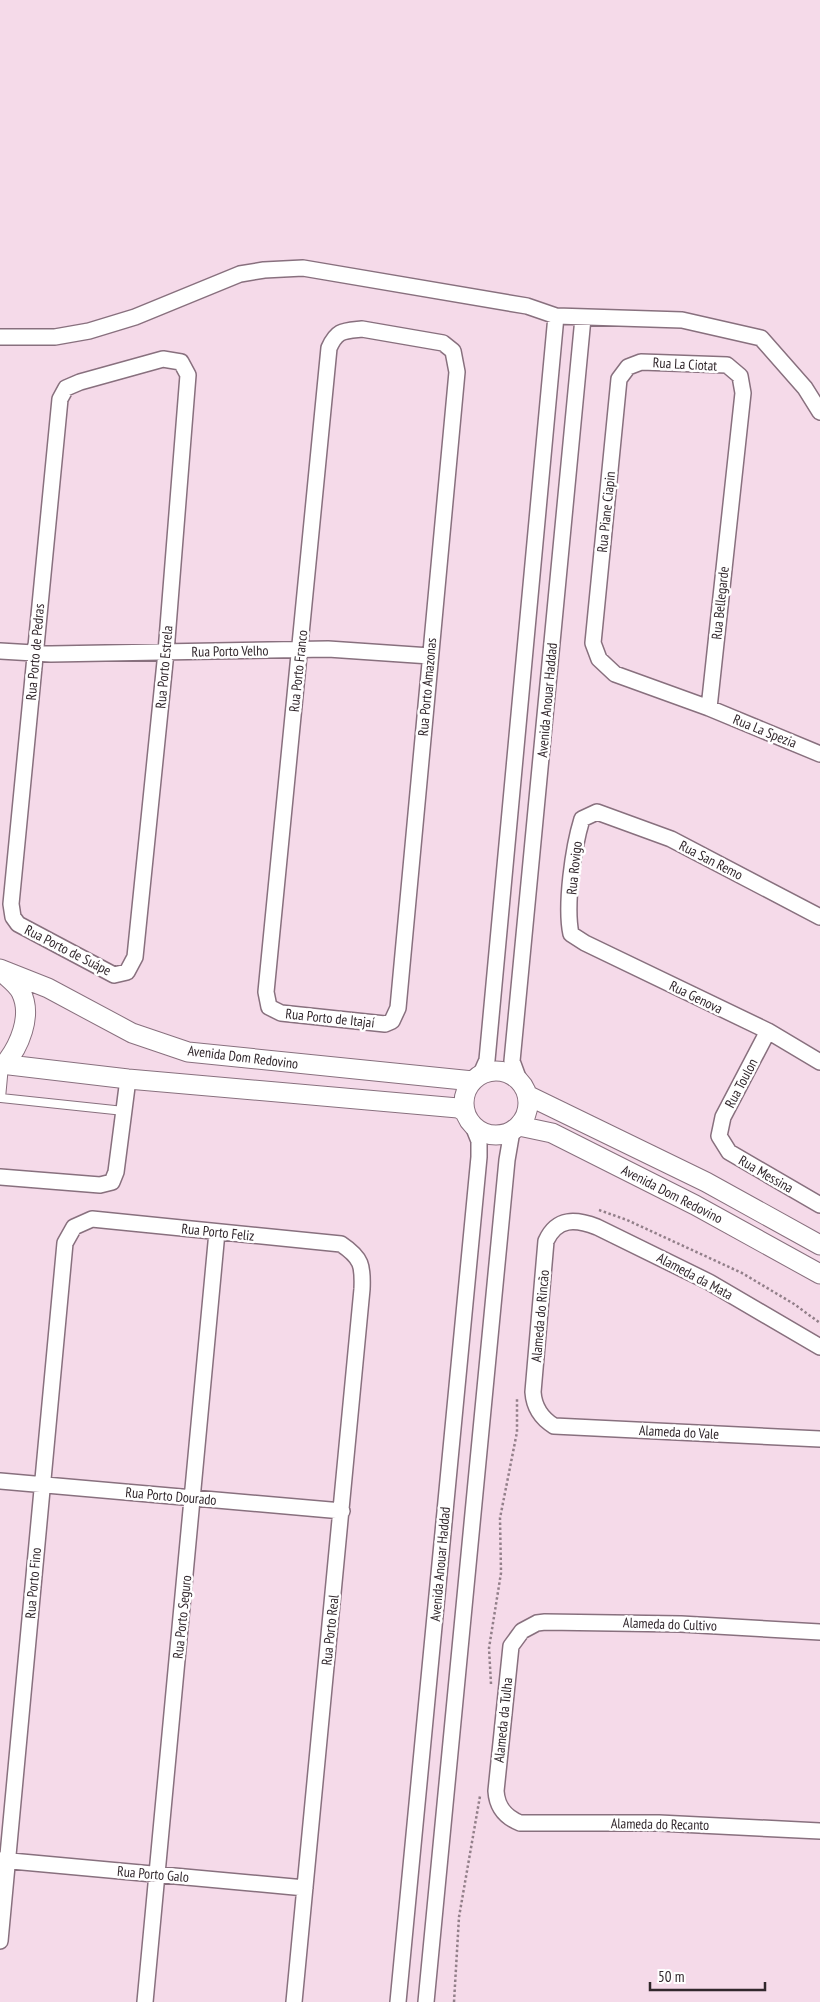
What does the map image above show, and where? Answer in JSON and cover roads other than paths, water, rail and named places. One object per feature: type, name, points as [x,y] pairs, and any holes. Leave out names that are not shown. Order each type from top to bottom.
[{"type":"street","points":[[0,337],[55,337],[89,330],[135,317],[240,274],[264,270],[303,268],[527,306],[556,316],[682,320],[761,338],[805,388],[820,412]]},
{"type":"street","name":"Avenida Anouar Haddad","points":[[476,1078],[487,1060],[556,316]]},
{"type":"street","name":"Avenida Anouar Haddad","points":[[523,1088],[512,1061],[583,318]]},
{"type":"street","name":"Rua Porto Amazonas","points":[[335,336],[344,331],[362,329],[443,343],[453,351],[457,372],[398,1008],[392,1021]]},
{"type":"street","name":"Rua Porto Franco","points":[[270,1007],[266,992],[329,348],[335,336]]},
{"type":"street","name":"Rua Porto Estrela","points":[[66,388],[163,359],[181,362],[188,375],[166,652],[135,956],[126,972]]},
{"type":"street","name":"Rua La Ciotat","points":[[628,367],[641,362],[727,365],[740,376]]},
{"type":"street","name":"Rua Piane Ciapin","points":[[628,367],[619,378],[593,642],[599,659],[614,674],[709,708]]},
{"type":"street","name":"Rua Bellegarde","points":[[709,708],[743,393],[740,376]]},
{"type":"street","name":"Rua Porto de Pedras","points":[[13,917],[11,904],[60,399],[66,388]]},
{"type":"street","name":"Rua Porto Velho","points":[[0,651],[35,653],[328,649],[430,656]]},
{"type":"street","name":"Rua La Spezia","points":[[709,708],[820,754]]},
{"type":"street","name":"Rua San Remo","points":[[597,812],[671,839],[820,917]]},
{"type":"street","name":"Rua Rovigo","points":[[572,934],[568,919],[577,834],[582,819],[597,812]]},
{"type":"street","name":"Rua Porto de Suápe","points":[[13,917],[18,924],[36,935],[114,976],[126,972]]},
{"type":"street","name":"Rua Genova","points":[[572,934],[584,944],[768,1032],[820,1062]]},
{"type":"street","points":[[0,970],[21,993],[24,1010],[24,1030],[14,1053],[2,1065]]},
{"type":"street","name":"Avenida Dom Redovino","points":[[0,970],[48,988],[132,1033],[188,1052],[476,1078],[487,1072],[504,1072],[523,1088],[706,1182],[820,1245]]},
{"type":"street","name":"Rua Porto de Itajaí","points":[[270,1007],[281,1013],[385,1024],[392,1021]]},
{"type":"street","name":"Rua Toulon","points":[[719,1136],[723,1117],[768,1032]]},
{"type":"street","name":"Avenida Dom Redovino","points":[[2,1065],[128,1079],[458,1108],[480,1131],[496,1135],[515,1128],[552,1133],[703,1209],[820,1274]]},
{"type":"street","points":[[469,1119],[465,1095],[476,1078]]},
{"type":"street","points":[[0,1178],[100,1186],[112,1182],[116,1172],[128,1079]]},
{"type":"street","points":[[515,1128],[527,1112],[523,1088]]},
{"type":"street","name":"Avenida Anouar Haddad","points":[[398,2002],[479,1157],[479,1141],[469,1119]]},
{"type":"street","name":"Avenida Anouar Haddad","points":[[426,2002],[505,1180],[515,1128]]},
{"type":"street","name":"Rua Messina","points":[[719,1136],[729,1152],[820,1205]]},
{"type":"street","name":"Rua Porto Feliz","points":[[74,1227],[92,1220],[342,1244],[358,1258]]},
{"type":"street","name":"Alameda da Mata","points":[[564,1222],[579,1220],[653,1253],[763,1312],[820,1347]]},
{"type":"street","name":"Alameda do Rincão","points":[[541,1416],[534,1400],[533,1392],[546,1241],[553,1230],[564,1222]]},
{"type":"street","name":"Rua Porto Fino","points":[[0,1942],[4,1860],[65,1243],[74,1227]]},
{"type":"street","name":"Rua Porto Seguro","points":[[145,2002],[194,1498],[217,1232]]},
{"type":"street","name":"Rua Porto Real","points":[[294,2002],[362,1289],[363,1269],[358,1258]]},
{"type":"street","name":"Alameda do Vale","points":[[541,1416],[554,1426],[820,1439]]},
{"type":"street","name":"Rua Porto Dourado","points":[[0,1481],[342,1512]]},
{"type":"street","name":"Alameda do Cultivo","points":[[522,1631],[529,1626],[545,1622],[613,1622],[820,1632]]},
{"type":"street","name":"Alameda da Tulha","points":[[503,1812],[496,1799],[496,1791],[511,1646],[522,1631]]},
{"type":"street","name":"Alameda do Recanto","points":[[503,1812],[513,1820],[526,1823],[659,1823],[820,1830]]},
{"type":"street","name":"Rua Porto Galo","points":[[4,1860],[306,1888]]},
{"type":"lane","points":[[2,1065],[1,1098],[124,1111]]}]
